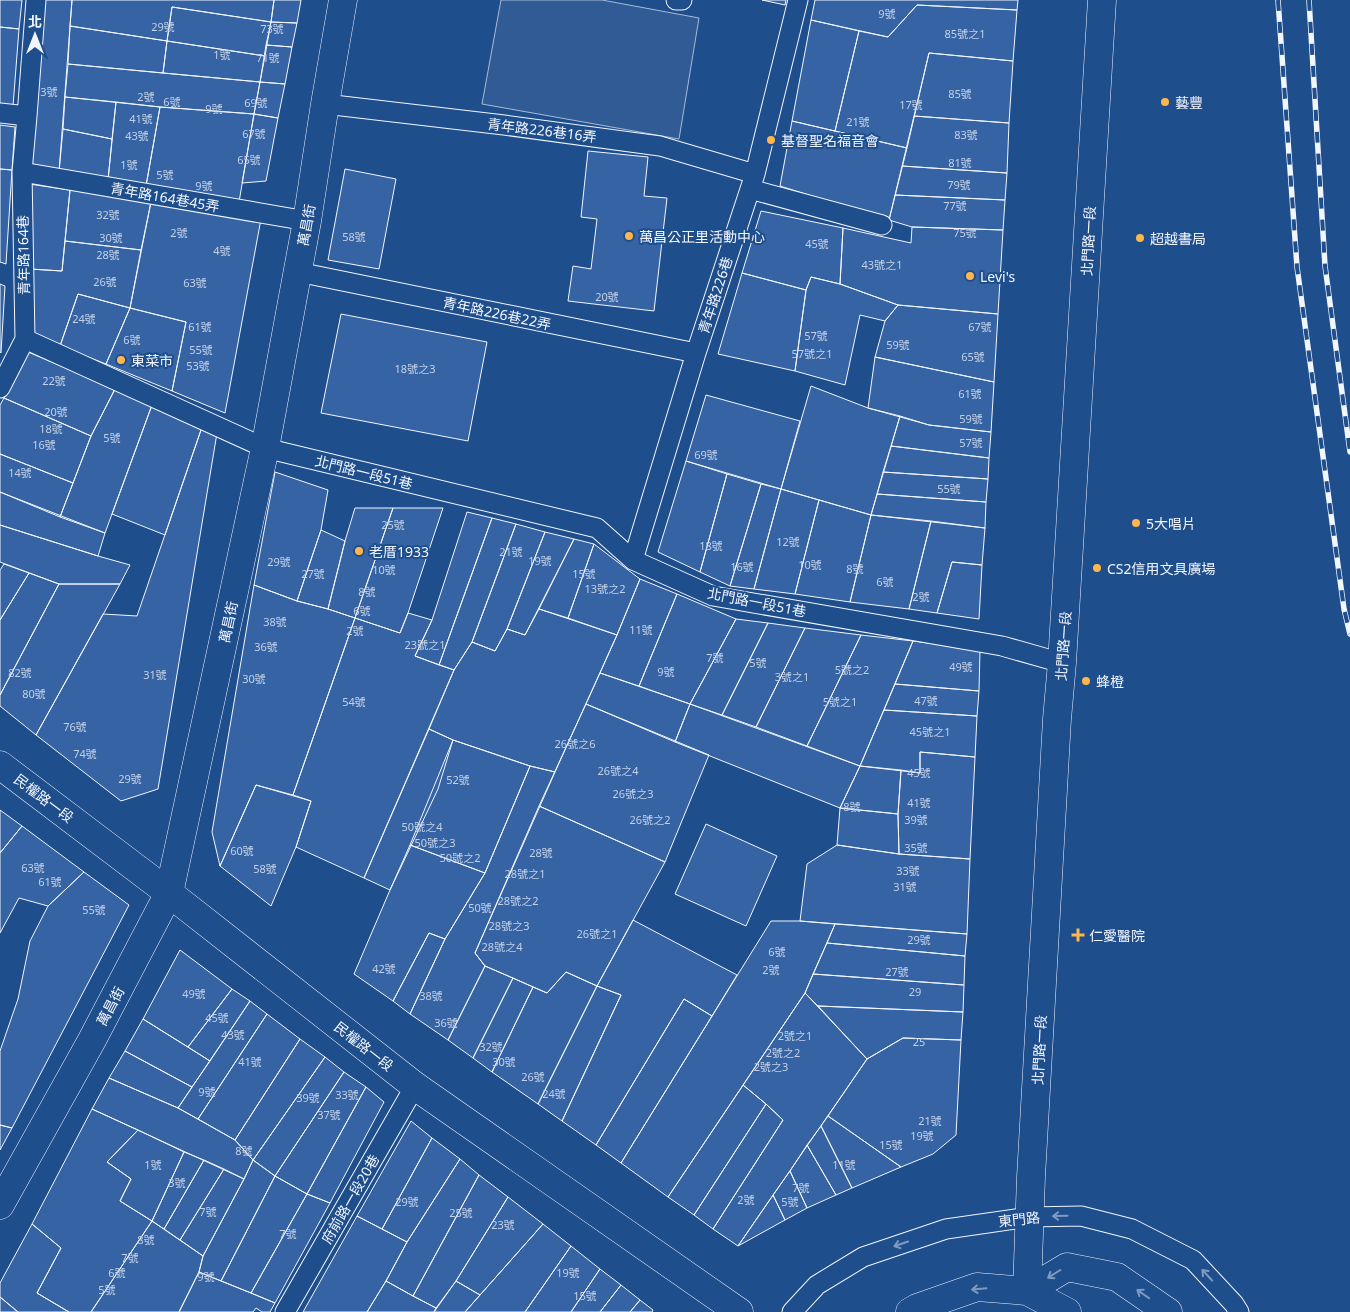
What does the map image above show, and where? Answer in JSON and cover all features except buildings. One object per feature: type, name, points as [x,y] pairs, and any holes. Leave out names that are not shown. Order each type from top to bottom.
[{"type":"street","name":"萬昌街","points":[[0,1205],[92,1040],[169,893],[265,448],[308,222],[325,104],[343,0]]},
{"type":"street","name":"北門路一段","points":[[1027,1291],[1029,1217],[1057,718],[1062,663],[1102,0]]},
{"type":"street","name":"民權路一段","points":[[0,765],[169,893],[415,1086],[739,1312]]},
{"type":"street","points":[[1027,1291],[1067,1267],[1117,1277],[1168,1312]]},
{"type":"street","points":[[910,1312],[977,1287],[1027,1291],[1067,1312]]},
{"type":"lane","name":"青年路164巷","points":[[0,388],[25,339],[22,172],[36,0]]},
{"type":"lane","points":[[676,0],[682,0]]},
{"type":"lane","name":"青年路226巷","points":[[633,560],[696,353],[752,182],[798,0]]},
{"type":"lane","name":"青年路226巷16弄","points":[[325,104],[660,146],[752,182],[882,225]]},
{"type":"lane","points":[[0,113],[27,116]]},
{"type":"lane","name":"青年路164巷45弄","points":[[22,172],[308,222]]},
{"type":"lane","name":"青年路226巷22弄","points":[[298,272],[696,353]]},
{"type":"lane","name":"北門路一段51巷","points":[[25,339],[265,448],[597,528],[633,560],[713,596],[1002,646],[1062,663]]},
{"type":"lane","name":"府前路一段20巷","points":[[284,1312],[415,1086]]},
{"type":"lane","name":"東門路","points":[[792,1312],[817,1285],[863,1257],[946,1229],[1029,1217],[1081,1216],[1132,1229],[1192,1260],[1234,1304],[1239,1312]]},
{"type":"shaded area","points":[[501,0],[602,0],[699,18],[679,139],[482,104]]},
{"type":"railway","points":[[1278,0],[1297,267],[1344,609],[1350,634]]},
{"type":"railway","points":[[1309,0],[1325,266],[1350,452]]},
{"type":"place","name":"藝豐","points":[[1165,102]]},
{"type":"place","name":"基督聖名福音會","points":[[771,140]]},
{"type":"place","name":"萬昌公正里活動中心","points":[[629,236]]},
{"type":"place","name":"超越書局","points":[[1140,238]]},
{"type":"place","name":"Levi's","points":[[970,276]]},
{"type":"place","name":"東菜市","points":[[121,360]]},
{"type":"place","name":"5大唱片","points":[[1136,523]]},
{"type":"place","name":"老厝1933","points":[[359,551]]},
{"type":"place","name":"CS2信用文具廣場","points":[[1097,568]]},
{"type":"place","name":"蜂橙","points":[[1086,681]]},
{"type":"place","name":"仁愛醫院","points":[[1078,935]]}]
